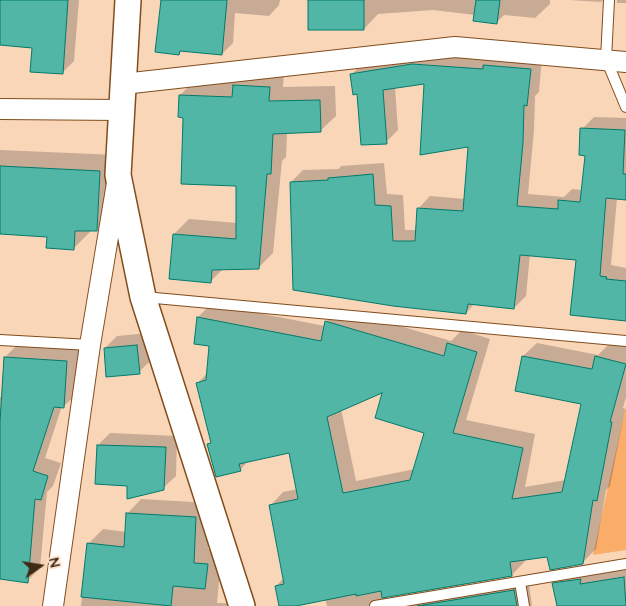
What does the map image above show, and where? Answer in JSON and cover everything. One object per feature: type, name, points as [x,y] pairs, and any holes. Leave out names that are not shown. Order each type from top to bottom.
[{"type":"street","points":[[53,606],[90,344],[118,175],[128,0]]},
{"type":"street","points":[[123,84],[455,47],[626,62]]},
{"type":"street","points":[[0,109],[121,110]]},
{"type":"street","points":[[118,175],[143,297],[242,606]]},
{"type":"lane","points":[[609,0],[606,59],[626,107]]},
{"type":"lane","points":[[143,297],[626,341]]},
{"type":"lane","points":[[0,340],[90,344]]},
{"type":"lane","points":[[375,606],[626,564]]},
{"type":"lane","points":[[520,582],[524,606]]},
{"type":"shaded area","points":[[626,405],[626,550],[593,555]]},
{"type":"building","points":[[0,0],[68,0],[63,74],[30,72],[32,48],[0,45]]},
{"type":"building","points":[[161,0],[227,0],[222,55],[180,51],[179,55],[155,52]]},
{"type":"building","points":[[308,0],[364,0],[364,30],[308,30]]},
{"type":"building","points":[[476,0],[500,0],[497,24],[473,21]]},
{"type":"building","points":[[412,64],[483,69],[483,65],[531,69],[527,106],[524,105],[523,143],[517,206],[558,209],[558,200],[580,202],[585,156],[579,155],[580,128],[625,130],[623,174],[626,174],[626,200],[606,198],[600,276],[607,277],[606,279],[626,281],[626,321],[570,315],[576,260],[520,255],[514,309],[468,304],[466,314],[393,306],[293,290],[290,182],[328,180],[328,178],[373,174],[375,205],[391,206],[393,241],[415,241],[417,208],[463,211],[468,147],[420,155],[424,84],[383,90],[387,144],[361,145],[357,94],[353,95],[350,74]]},
{"type":"building","points":[[233,85],[270,87],[269,101],[320,100],[321,132],[273,134],[271,174],[267,174],[259,269],[212,270],[211,283],[169,279],[173,234],[236,239],[236,186],[181,184],[183,118],[178,117],[179,95],[232,97]]},
{"type":"building","points":[[0,166],[100,171],[97,231],[75,231],[74,250],[46,248],[47,237],[0,234]]},
{"type":"building","points":[[197,317],[321,341],[325,321],[444,356],[447,343],[477,352],[453,433],[523,448],[512,499],[562,492],[581,404],[515,391],[522,356],[592,369],[595,356],[626,364],[610,422],[612,422],[597,501],[593,500],[583,564],[550,570],[547,557],[510,562],[512,576],[382,598],[381,591],[296,606],[279,606],[275,586],[284,584],[269,505],[298,499],[289,453],[239,464],[241,471],[216,477],[207,444],[211,443],[196,383],[206,380],[209,346],[194,344]],"holes":[[[382,393],[375,418],[424,433],[410,480],[343,493],[327,417]]]},
{"type":"building","points":[[137,345],[140,374],[106,377],[104,348]]},
{"type":"building","points":[[4,357],[67,361],[64,408],[54,407],[33,471],[48,476],[41,500],[35,499],[28,583],[0,579],[0,422]]},
{"type":"building","points":[[97,445],[166,447],[164,490],[127,499],[127,486],[95,484]]},
{"type":"building","points":[[126,513],[196,517],[194,563],[208,564],[205,589],[173,586],[171,606],[81,597],[87,543],[124,547]]},
{"type":"building","points":[[624,577],[626,606],[557,606],[552,583],[581,579],[580,584]]},
{"type":"building","points":[[514,590],[517,606],[417,606]]}]
